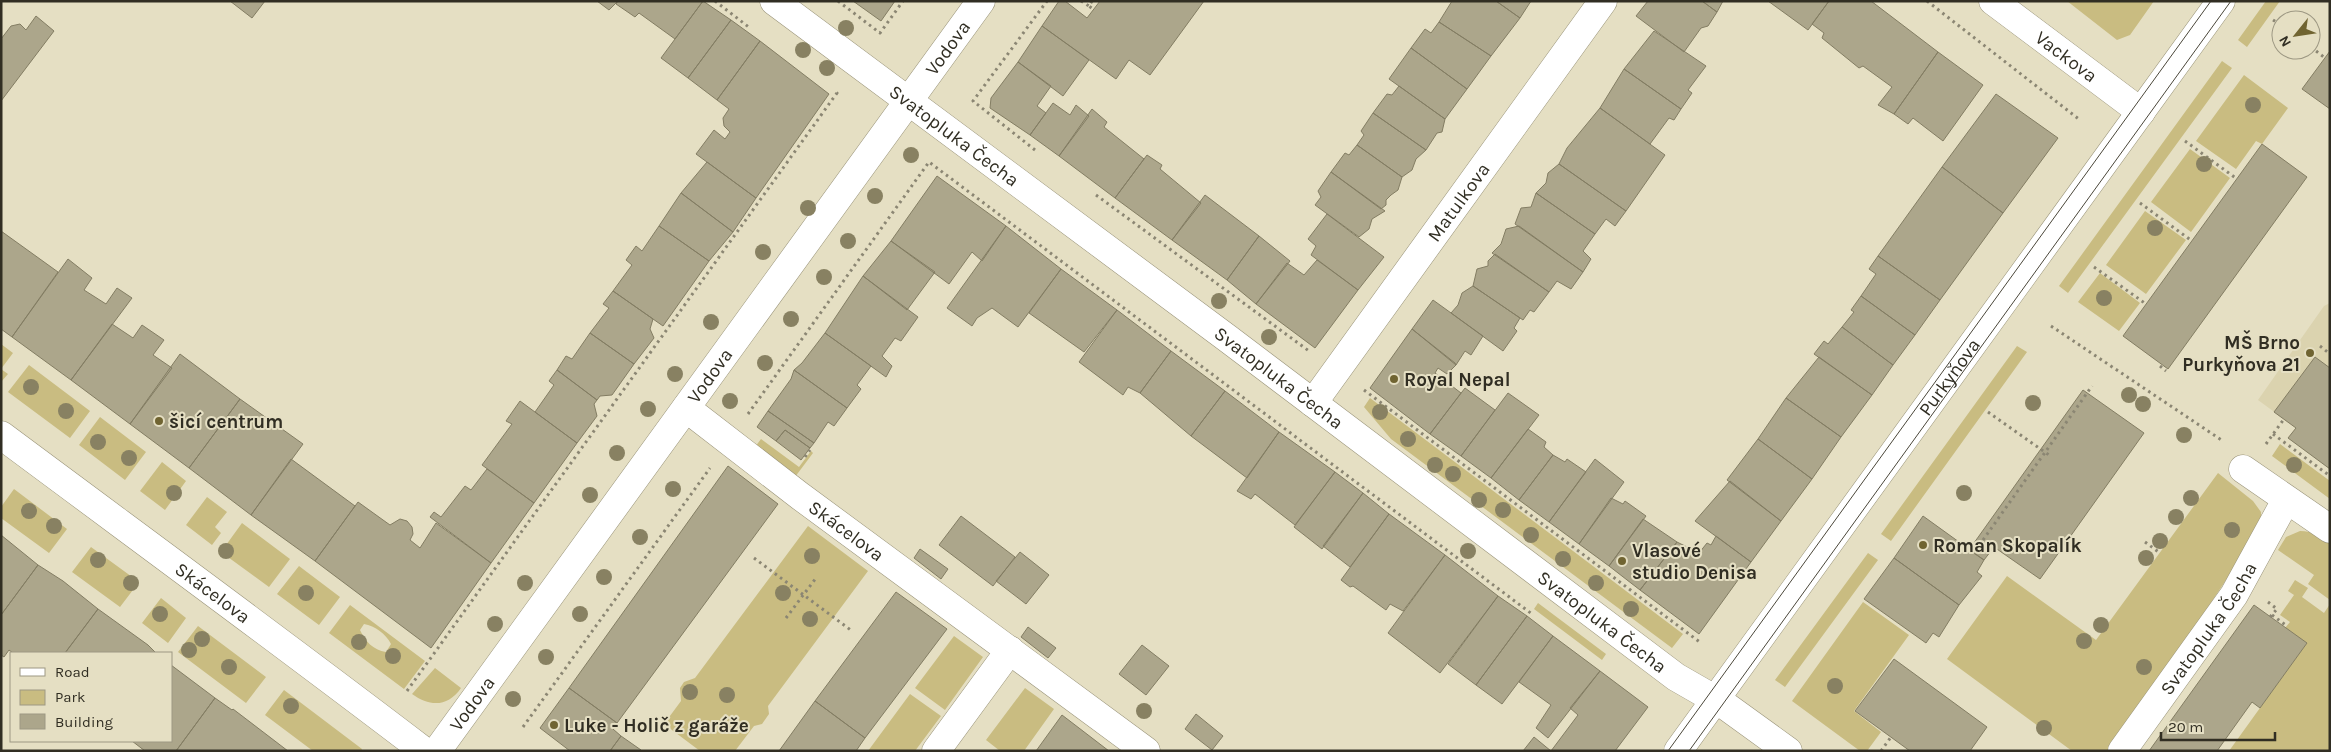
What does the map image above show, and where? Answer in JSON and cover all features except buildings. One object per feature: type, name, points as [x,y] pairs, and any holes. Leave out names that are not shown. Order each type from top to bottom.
[{"type":"street","name":"Svatopluka Čecha","points":[[774,1],[1314,403],[1676,677],[1715,700],[1788,751]]},
{"type":"street","name":"Vodova","points":[[437,751],[981,1]]},
{"type":"street","name":"Matulkova","points":[[1314,403],[1603,1]]},
{"type":"street","name":"Vackova","points":[[1992,1],[2141,112]]},
{"type":"street","name":"Purkyňova","points":[[1678,751],[2221,1]]},
{"type":"street","name":"Skácelova","points":[[686,408],[808,501],[1146,751]]},
{"type":"street","name":"Skácelova","points":[[1,435],[298,654],[424,751]]},
{"type":"street","points":[[2243,469],[2330,529]]},
{"type":"street","name":"Svatopluka Čecha","points":[[2122,751],[2234,595],[2286,500]]},
{"type":"street","points":[[936,751],[1010,650]]},
{"type":"path","points":[[838,1],[880,33],[903,1]]},
{"type":"path","points":[[1042,156],[973,101],[1047,1]]},
{"type":"path","points":[[1082,1],[1094,10]]},
{"type":"path","points":[[1089,6],[1092,1]]},
{"type":"path","points":[[1927,1],[2080,120]]},
{"type":"path","points":[[2321,55],[2325,58]]},
{"type":"path","points":[[407,691],[837,93]]},
{"type":"path","points":[[2185,141],[2237,179]]},
{"type":"path","points":[[746,417],[929,162],[1534,615]]},
{"type":"path","points":[[1089,190],[1316,356]]},
{"type":"path","points":[[2140,204],[2192,241]]},
{"type":"path","points":[[2094,267],[2146,304]]},
{"type":"path","points":[[2051,326],[2227,444]]},
{"type":"path","points":[[2320,346],[2330,354]]},
{"type":"path","points":[[2160,366],[2166,371]]},
{"type":"path","points":[[1359,386],[1701,643]]},
{"type":"path","points":[[1983,540],[2092,386]]},
{"type":"path","points":[[1988,412],[2049,455]]},
{"type":"path","points":[[2264,446],[2284,419]]},
{"type":"path","points":[[2273,434],[2330,476]]},
{"type":"path","points":[[523,727],[714,462]]},
{"type":"path","points":[[2145,542],[2160,553]]},
{"type":"path","points":[[754,558],[852,632]]},
{"type":"path","points":[[786,618],[816,578]]},
{"type":"path","points":[[2272,615],[2287,626]]},
{"type":"path","points":[[1881,751],[1891,737]]},
{"type":"shaded area","name":"MŠ Brno Purkyňova 21","points":[[2330,303],[2330,469],[2288,438],[2296,428],[2258,400],[2324,306]]},
{"type":"green space","points":[[2067,1],[2154,1],[2130,35],[2117,40]]},
{"type":"green space","points":[[2266,1],[2280,1],[2274,10],[2271,10],[2271,14],[2247,47],[2238,40]]},
{"type":"green space","points":[[2222,61],[2232,68],[2068,293],[2059,286]]},
{"type":"green space","points":[[2244,75],[2288,108],[2262,144],[2256,141],[2236,169],[2196,141]]},
{"type":"green space","points":[[2190,149],[2230,178],[2191,232],[2151,202]]},
{"type":"green space","points":[[2145,211],[2186,240],[2146,294],[2106,265]]},
{"type":"green space","points":[[2100,273],[2140,303],[2119,331],[2078,302]]},
{"type":"green space","points":[[1,344],[13,353],[1,369]]},
{"type":"green space","points":[[2017,346],[2027,352],[1891,541],[1881,534]]},
{"type":"green space","points":[[29,365],[90,411],[70,438],[8,392]]},
{"type":"green space","points":[[1,369],[8,374],[1,382]]},
{"type":"green space","points":[[1370,398],[1683,634],[1672,648],[1391,439],[1364,407]]},
{"type":"green space","points":[[100,417],[146,452],[125,480],[79,445]]},
{"type":"green space","points":[[761,439],[799,467],[811,451],[813,453],[795,477],[755,447]]},
{"type":"green space","points":[[2280,444],[2330,481],[2330,499],[2272,456]]},
{"type":"green space","points":[[162,462],[186,481],[165,510],[140,491]]},
{"type":"green space","points":[[2218,473],[2253,501],[2261,512],[2261,522],[2242,556],[2112,751],[2072,751],[1947,659],[2007,576],[2096,640]]},
{"type":"green space","points":[[14,489],[67,529],[49,553],[1,518],[1,507]]},
{"type":"green space","points":[[207,497],[227,512],[215,527],[221,533],[212,545],[186,525]]},
{"type":"green space","points":[[242,523],[290,559],[269,587],[221,552]]},
{"type":"green space","points":[[808,526],[868,571],[768,706],[769,714],[762,724],[754,726],[735,751],[700,751],[664,724],[681,701],[680,688],[684,682],[695,678]]},
{"type":"green space","points":[[2300,531],[2313,533],[2330,544],[2330,600],[2308,584],[2314,575],[2278,550],[2286,537]]},
{"type":"green space","points":[[91,547],[139,582],[120,607],[72,572]]},
{"type":"green space","points":[[1868,553],[1878,560],[1785,687],[1775,680]]},
{"type":"green space","points":[[299,566],[340,597],[319,625],[277,594]]},
{"type":"green space","points":[[2295,580],[2308,588],[2302,597],[2324,613],[2330,604],[2330,751],[2229,751],[2306,644],[2285,628],[2290,622],[2280,615],[2294,595],[2288,591]]},
{"type":"green space","points":[[161,598],[186,618],[168,643],[142,623]]},
{"type":"green space","points":[[1863,602],[1909,635],[1854,711],[1881,732],[1867,751],[1860,751],[1792,701]]},
{"type":"green space","points":[[1538,603],[1606,654],[1602,660],[1534,609]]},
{"type":"green space","points":[[350,605],[425,661],[404,689],[329,633]],"holes":[[[364,624],[380,631],[389,640],[391,644],[386,652],[373,647],[364,638],[360,630]]]},
{"type":"green space","points":[[198,626],[266,677],[246,703],[178,652]]},
{"type":"green space","points":[[954,636],[983,657],[945,710],[915,688]]},
{"type":"green space","points":[[435,668],[461,688],[445,702],[432,703],[412,694]]},
{"type":"green space","points":[[1025,688],[1054,709],[1024,751],[1000,751],[986,740]]},
{"type":"green space","points":[[284,690],[362,749],[361,751],[313,751],[265,715]]},
{"type":"green space","points":[[910,694],[941,716],[915,751],[868,751]]},
{"type":"tram line","points":[[1668,751],[2211,1]]},
{"type":"tram line","points":[[1689,751],[2231,1]]},
{"type":"place","name":"MŠ Brno Purkyňova 21","points":[[2310,353]]},
{"type":"place","name":"Royal Nepal","points":[[1394,379]]},
{"type":"place","name":"šicí centrum","points":[[159,421]]},
{"type":"place","name":"Roman Skopalík","points":[[1923,545]]},
{"type":"place","name":"Vlasové studio Denisa","points":[[1622,561]]},
{"type":"place","name":"Luke - Holič z garáže","points":[[554,725]]}]
